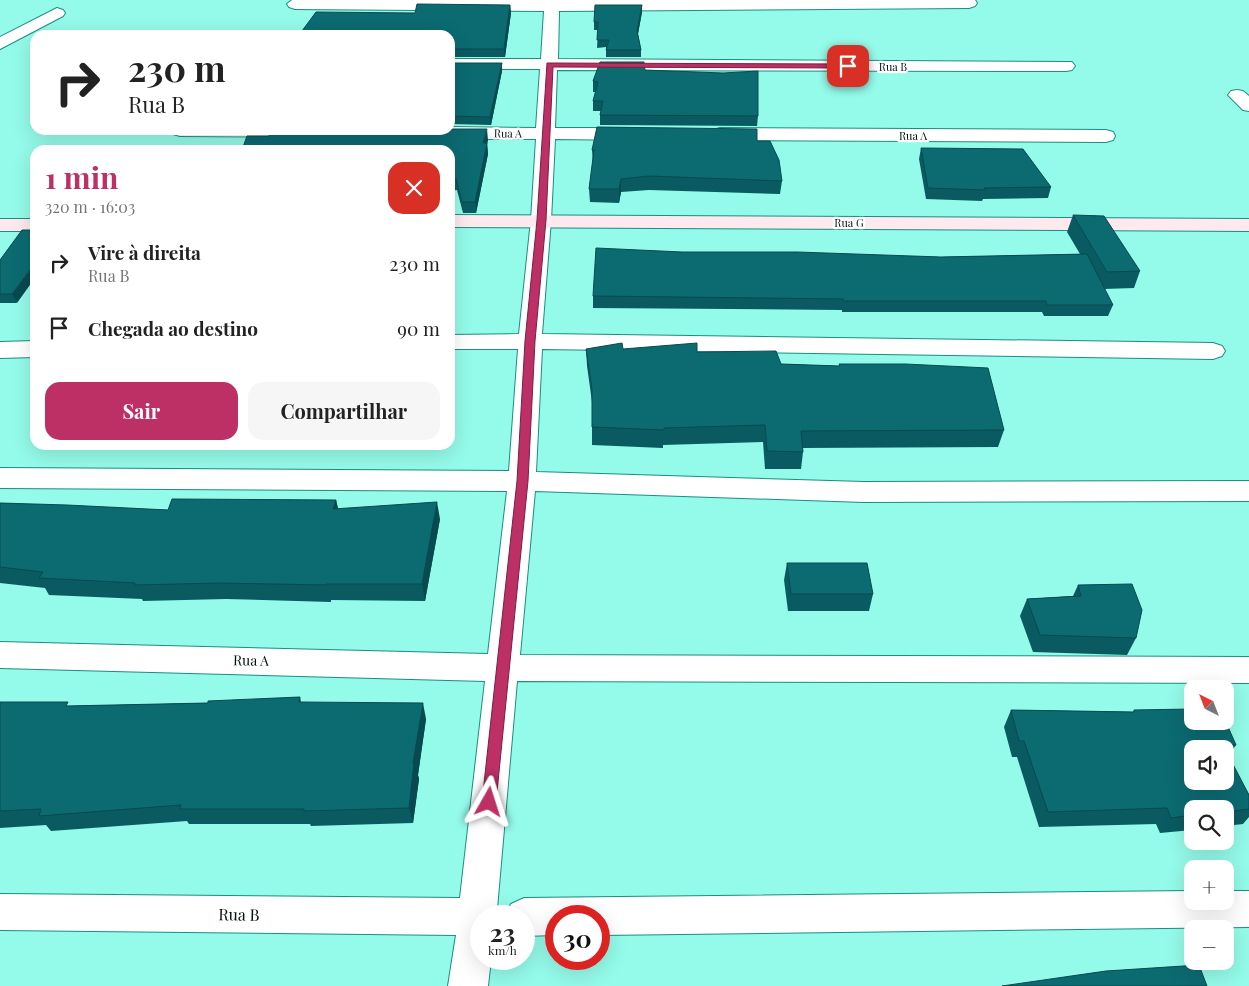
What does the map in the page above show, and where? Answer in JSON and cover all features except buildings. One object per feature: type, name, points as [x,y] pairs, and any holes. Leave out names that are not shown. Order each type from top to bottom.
[{"type":"street","points":[[480,905],[522,481],[530,341],[541,220],[552,3]]},
{"type":"street","points":[[295,4],[969,3]]},
{"type":"street","points":[[0,44],[57,13]]},
{"type":"street","name":"Rua B","points":[[455,64],[1066,66]]},
{"type":"street","name":"Rua A","points":[[455,132],[646,134]]},
{"type":"street","name":"Rua A","points":[[706,134],[1106,136]]},
{"type":"street","name":"Rua G","points":[[455,221],[1249,224]]},
{"type":"street","points":[[0,225],[30,225]]},
{"type":"street","points":[[455,342],[530,341],[1213,351]]},
{"type":"street","points":[[0,350],[30,349]]},
{"type":"street","points":[[0,478],[522,481],[864,492],[1249,491]]},
{"type":"street","name":"Rua A","points":[[0,655],[503,668],[1249,670]]},
{"type":"street","points":[[535,916],[1249,908]]},
{"type":"street","name":"Rua B","points":[[0,912],[470,917]]},
{"type":"street","points":[[468,986],[471,970]]},
{"type":"route","points":[[489,802],[522,481],[550,65],[848,66]]}]
